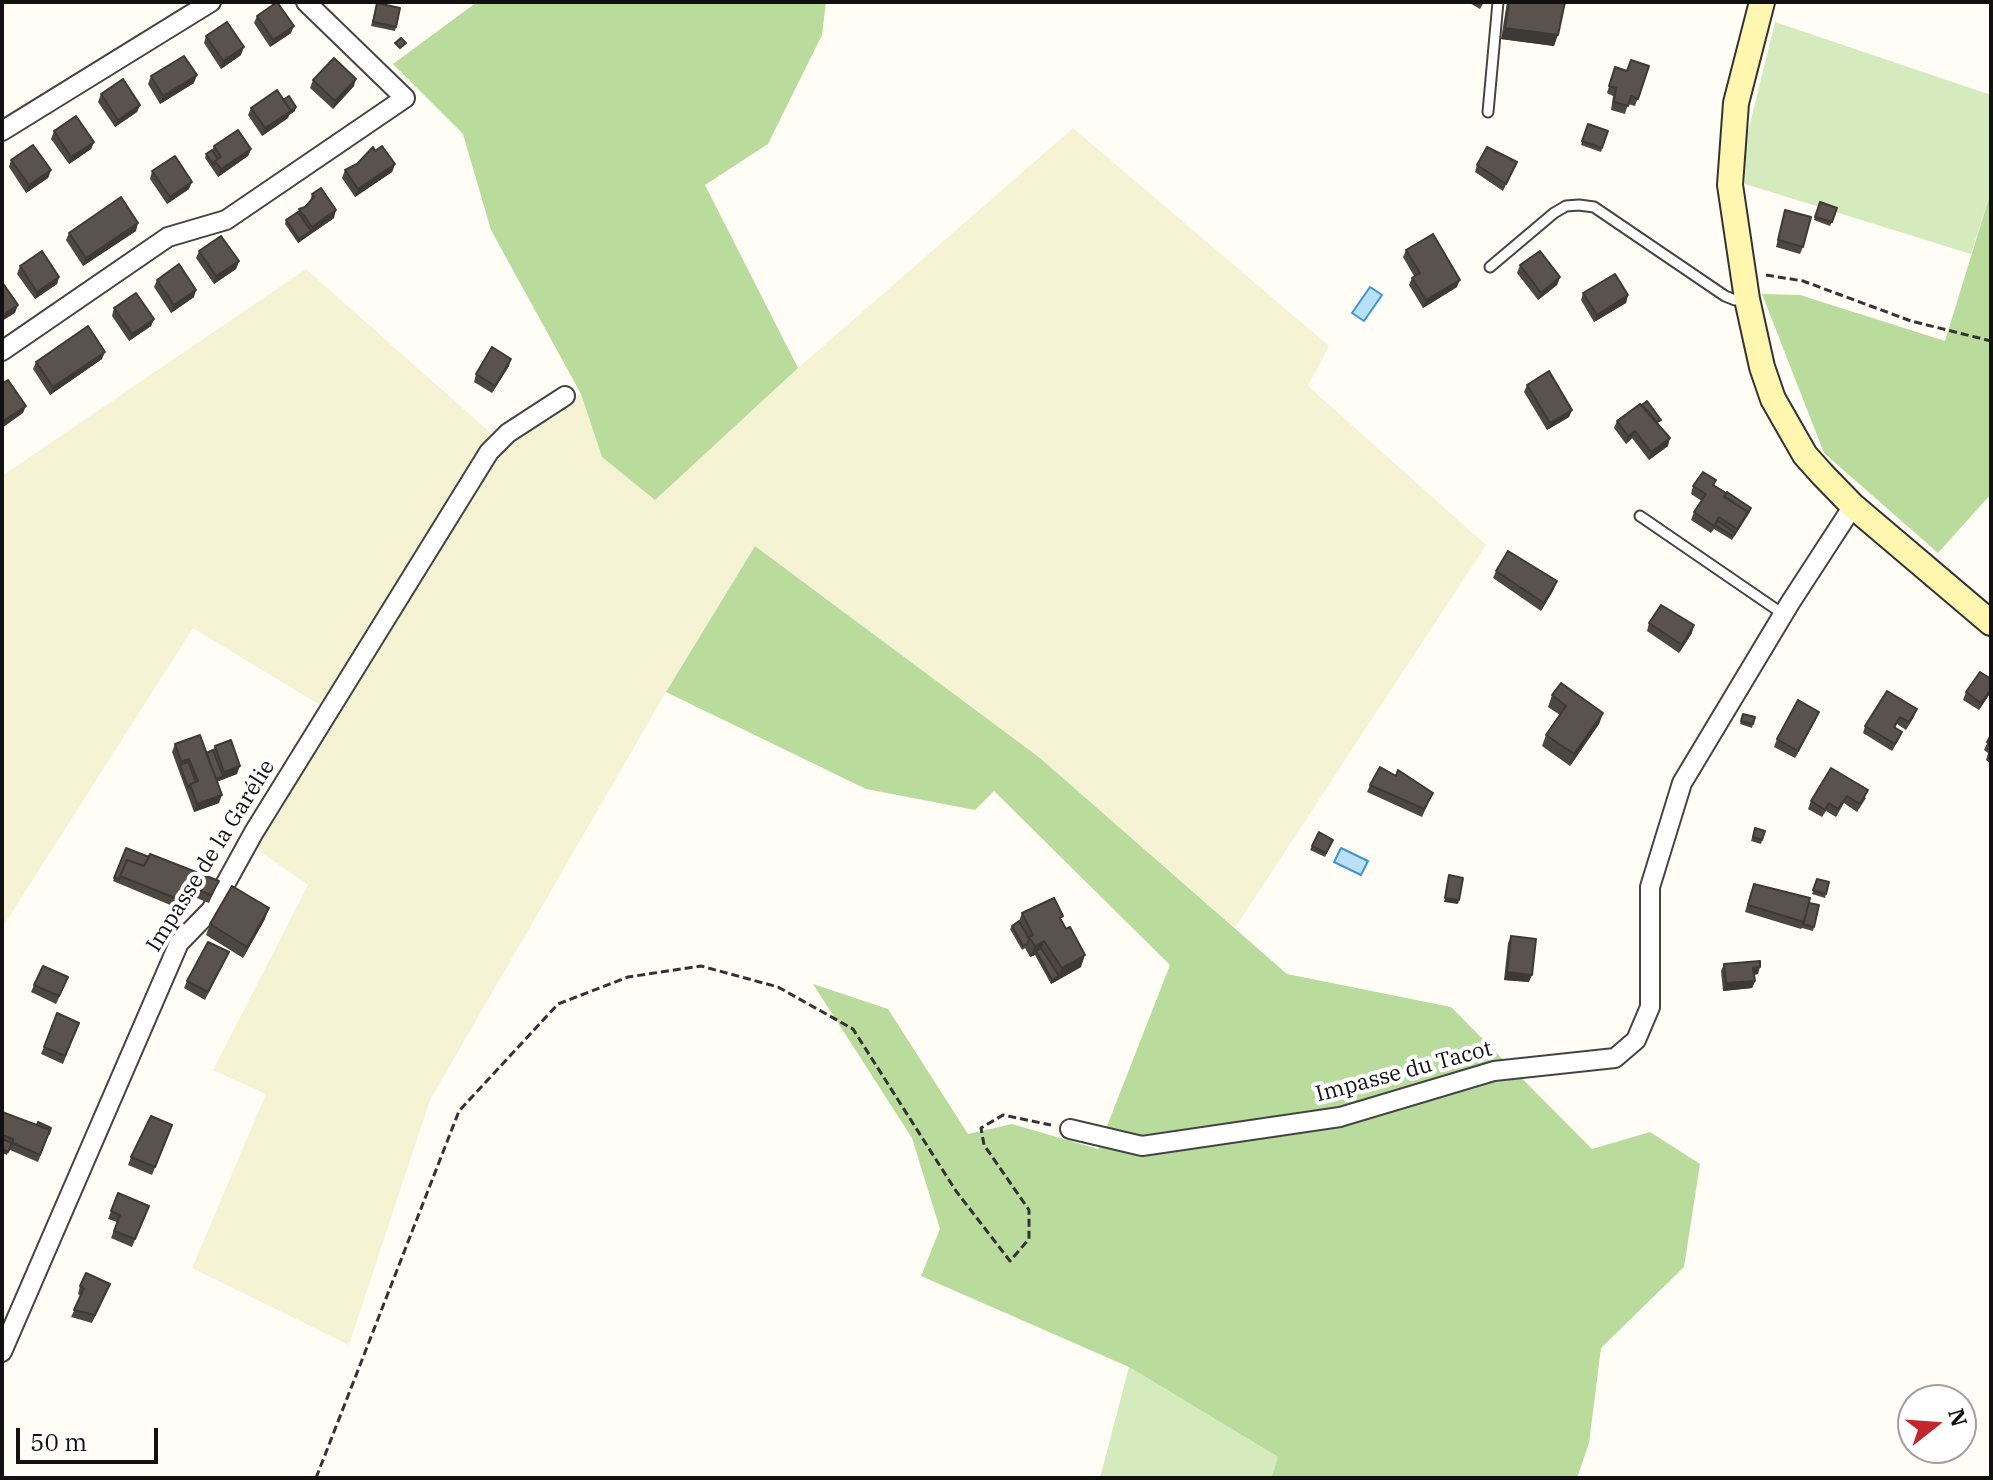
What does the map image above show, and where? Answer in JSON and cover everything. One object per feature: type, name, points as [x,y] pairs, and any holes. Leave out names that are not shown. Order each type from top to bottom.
[{"type":"main road","points":[[1762,2],[1736,103],[1729,158],[1732,211],[1762,367],[1788,427],[1805,455],[1853,506],[1991,623]]},
{"type":"street","points":[[2,131],[211,2]]},
{"type":"street","points":[[2,351],[168,237],[226,220],[405,98],[306,2]]},
{"type":"street","name":"Impasse de la Garélie","points":[[2,1352],[179,943],[211,910],[254,832],[489,452],[508,433],[565,396]]},
{"type":"street","name":"Impasse du Tacot","points":[[1070,1129],[1142,1146],[1340,1117],[1494,1071],[1615,1058],[1636,1040],[1650,1007],[1650,887],[1682,783],[1783,614],[1853,506]]},
{"type":"lane","points":[[1488,112],[1498,2]]},
{"type":"lane","points":[[1490,267],[1554,213],[1579,205],[1594,207],[1725,296],[1735,300],[1745,288]]},
{"type":"lane","points":[[1640,516],[1783,614]]},
{"type":"path","points":[[1745,288],[1763,275],[1803,281],[1856,298],[1911,321],[1991,341]]},
{"type":"path","points":[[316,1478],[459,1111],[558,1004],[628,977],[701,966],[778,987],[853,1029],[956,1191],[1010,1261],[1029,1239],[1029,1210],[984,1145],[981,1128],[1003,1115],[1070,1129]]},
{"type":"shaded area","points":[[1073,128],[1329,346],[1308,386],[1486,545],[1235,928],[1040,758],[755,546],[666,692],[430,1100],[349,1345],[192,1268],[266,1094],[213,1070],[308,885],[255,848],[338,716],[193,628],[2,928],[2,476],[306,269],[494,436],[581,394],[602,457],[655,499],[798,368]]},
{"type":"green space","points":[[477,2],[826,2],[822,35],[768,144],[705,185],[798,368],[655,500],[602,457],[581,394],[491,230],[463,134],[393,64]]},
{"type":"green space","points":[[1775,22],[1991,95],[1991,191],[1971,254],[1745,184],[1746,140]]},
{"type":"green space","points":[[1991,191],[1991,494],[1938,553],[1824,453],[1762,294],[1800,295],[1945,341]]},
{"type":"green space","points":[[755,546],[1040,758],[1287,974],[1451,1007],[1592,1149],[1650,1132],[1700,1164],[1684,1267],[1601,1348],[1589,1443],[1577,1478],[1271,1478],[1278,1457],[1129,1367],[921,1276],[940,1229],[912,1138],[813,984],[888,1009],[968,1134],[1012,1124],[1098,1149],[1170,965],[994,791],[975,810],[866,789],[666,692]]},
{"type":"green space","points":[[1129,1367],[1278,1457],[1271,1478],[1100,1478]]},
{"type":"water","points":[[1370,287],[1382,295],[1364,321],[1352,313]]},
{"type":"water","points":[[1341,848],[1368,861],[1361,875],[1334,862]]},
{"type":"building","points":[[277,2],[294,26],[273,40],[257,16]]},
{"type":"building","points":[[1509,2],[1565,2],[1558,35],[1505,28]]},
{"type":"building","points":[[377,3],[400,8],[396,27],[373,22]]},
{"type":"building","points":[[227,22],[244,47],[223,61],[206,36]]},
{"type":"building","points":[[401,38],[406,43],[400,48],[395,43]]},
{"type":"building","points":[[184,56],[197,75],[163,96],[151,76]]},
{"type":"building","points":[[334,58],[356,79],[335,101],[313,80]]},
{"type":"building","points":[[1631,60],[1649,66],[1638,99],[1631,96],[1628,106],[1614,102],[1616,88],[1609,86],[1615,67],[1627,71]]},
{"type":"building","points":[[123,79],[140,105],[118,120],[101,94]]},
{"type":"building","points":[[277,90],[291,111],[265,128],[251,108]]},
{"type":"building","points":[[289,96],[296,107],[291,111],[283,100]]},
{"type":"building","points":[[76,116],[94,142],[71,157],[54,131]]},
{"type":"building","points":[[1588,124],[1608,131],[1602,148],[1582,141]]},
{"type":"building","points":[[238,130],[251,149],[221,169],[215,161],[221,157],[214,146]]},
{"type":"building","points":[[33,145],[51,170],[29,185],[11,160]]},
{"type":"building","points":[[382,146],[395,164],[358,189],[345,170],[357,164],[373,147],[375,151]]},
{"type":"building","points":[[1487,147],[1517,162],[1506,184],[1477,165]]},
{"type":"building","points":[[212,150],[218,159],[214,165],[206,154]]},
{"type":"building","points":[[175,156],[192,182],[170,197],[152,171]]},
{"type":"building","points":[[321,188],[336,210],[312,227],[299,209],[305,207],[314,197],[312,194]]},
{"type":"building","points":[[121,197],[138,223],[86,258],[69,233]]},
{"type":"building","points":[[1820,202],[1837,208],[1832,222],[1815,217]]},
{"type":"building","points":[[1785,210],[1811,217],[1803,247],[1778,240]]},
{"type":"building","points":[[298,212],[311,231],[299,239],[286,220]]},
{"type":"building","points":[[1433,234],[1460,280],[1426,300],[1412,278],[1420,273],[1406,250]]},
{"type":"building","points":[[221,236],[239,261],[216,276],[199,251]]},
{"type":"building","points":[[42,251],[59,277],[37,292],[20,266]]},
{"type":"building","points":[[1540,251],[1560,277],[1541,293],[1520,265]]},
{"type":"building","points":[[179,264],[196,290],[174,305],[157,280]]},
{"type":"building","points":[[1615,274],[1628,295],[1597,315],[1583,293]]},
{"type":"building","points":[[2,282],[18,305],[2,316]]},
{"type":"building","points":[[136,293],[154,319],[132,334],[114,308]]},
{"type":"building","points":[[88,326],[105,352],[53,387],[36,362]]},
{"type":"building","points":[[492,347],[511,359],[495,386],[476,374]]},
{"type":"building","points":[[1549,371],[1572,410],[1550,423],[1527,385]]},
{"type":"building","points":[[8,380],[26,406],[3,421],[2,384]]},
{"type":"building","points":[[1647,401],[1661,420],[1657,422],[1642,405]]},
{"type":"building","points":[[1640,404],[1670,438],[1651,452],[1635,431],[1628,436],[1617,421]]},
{"type":"building","points":[[1703,472],[1716,480],[1713,485],[1726,493],[1724,496],[1748,512],[1737,529],[1719,517],[1714,526],[1694,512],[1706,494],[1693,486]]},
{"type":"building","points":[[1727,492],[1751,508],[1746,515],[1748,512],[1724,497]]},
{"type":"building","points":[[1718,521],[1735,533],[1733,536],[1715,525]]},
{"type":"building","points":[[1508,551],[1557,581],[1544,603],[1496,571]]},
{"type":"building","points":[[1661,605],[1694,625],[1682,645],[1649,623]]},
{"type":"building","points":[[1980,672],[1991,679],[1991,689],[1981,703],[1966,692]]},
{"type":"building","points":[[1561,683],[1603,713],[1574,754],[1546,735],[1566,706],[1552,695]]},
{"type":"building","points":[[1887,691],[1917,709],[1909,722],[1900,717],[1894,727],[1902,732],[1895,744],[1865,726]]},
{"type":"building","points":[[1798,700],[1819,712],[1798,751],[1777,739]]},
{"type":"building","points":[[1743,714],[1755,717],[1753,724],[1741,721]]},
{"type":"building","points":[[200,735],[222,795],[197,804],[190,784],[198,781],[189,759],[181,762],[175,744]]},
{"type":"building","points":[[231,740],[240,766],[224,772],[215,746]]},
{"type":"building","points":[[213,750],[223,776],[216,779],[206,753]]},
{"type":"building","points":[[188,762],[196,782],[188,788],[180,765]]},
{"type":"building","points":[[1380,767],[1396,776],[1398,770],[1433,793],[1424,809],[1370,785]]},
{"type":"building","points":[[1831,768],[1868,790],[1860,804],[1847,796],[1838,809],[1829,803],[1825,810],[1811,801]]},
{"type":"building","points":[[1755,828],[1765,831],[1762,840],[1753,837]]},
{"type":"building","points":[[1319,832],[1333,840],[1326,853],[1312,846]]},
{"type":"building","points":[[126,848],[149,857],[144,866],[127,860],[119,879],[114,878]]},
{"type":"building","points":[[150,854],[219,881],[211,895],[185,884],[178,899],[120,876],[127,860],[144,866]]},
{"type":"building","points":[[1449,875],[1463,878],[1459,900],[1445,898]]},
{"type":"building","points":[[1817,879],[1829,882],[1826,894],[1813,890]]},
{"type":"building","points":[[1754,884],[1810,898],[1804,922],[1748,905]]},
{"type":"building","points":[[232,886],[269,908],[247,947],[210,924]]},
{"type":"building","points":[[1054,898],[1063,916],[1060,918],[1066,929],[1070,927],[1085,955],[1062,968],[1044,941],[1035,946],[1022,913]]},
{"type":"building","points":[[1809,903],[1819,905],[1814,927],[1803,924]]},
{"type":"building","points":[[1019,921],[1029,939],[1023,946],[1012,926]]},
{"type":"building","points":[[1511,936],[1536,939],[1532,975],[1507,972]]},
{"type":"building","points":[[208,942],[229,952],[208,992],[187,981]]},
{"type":"building","points":[[1041,948],[1059,976],[1052,980],[1036,951]]},
{"type":"building","points":[[1760,961],[1760,967],[1753,968],[1755,981],[1726,983],[1724,964]]},
{"type":"building","points":[[43,966],[68,977],[59,996],[34,985]]},
{"type":"building","points":[[57,1013],[79,1023],[65,1056],[44,1047]]},
{"type":"building","points":[[2,1112],[50,1130],[40,1155],[2,1135]]},
{"type":"building","points":[[151,1116],[172,1125],[155,1167],[131,1157]]},
{"type":"building","points":[[2,1139],[12,1143],[8,1152],[2,1149]]},
{"type":"building","points":[[118,1193],[149,1206],[135,1239],[114,1231],[120,1215],[111,1211]]},
{"type":"building","points":[[86,1273],[110,1284],[95,1315],[74,1310],[84,1288],[80,1286]]}]
